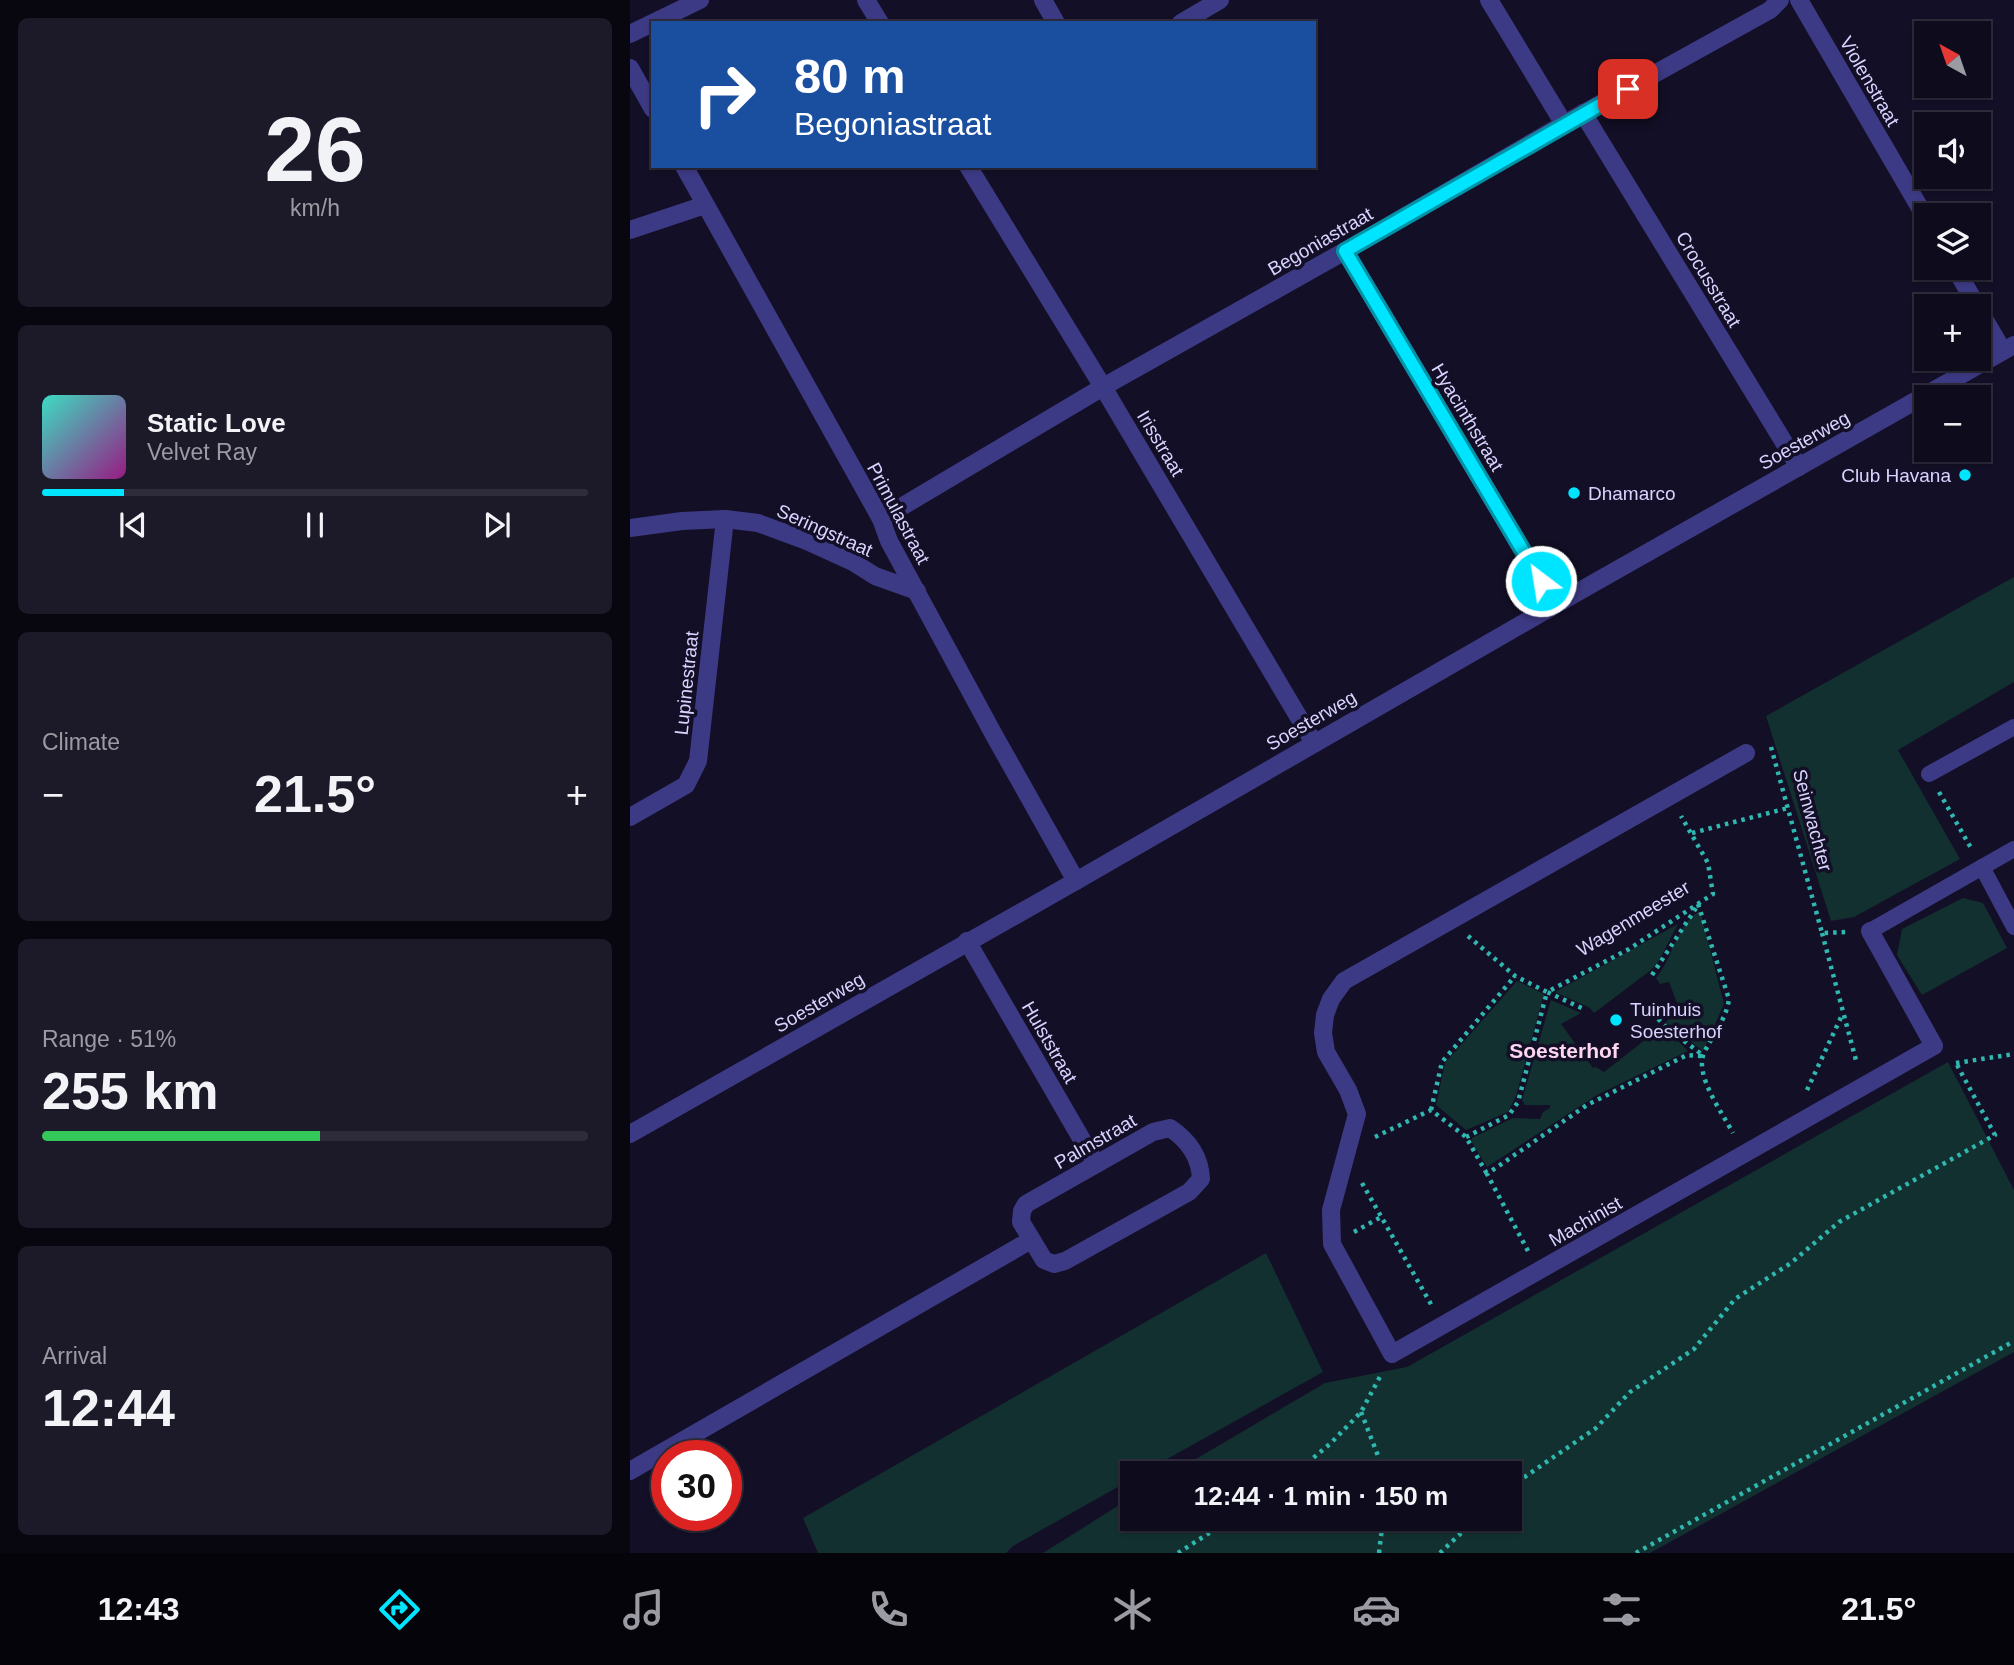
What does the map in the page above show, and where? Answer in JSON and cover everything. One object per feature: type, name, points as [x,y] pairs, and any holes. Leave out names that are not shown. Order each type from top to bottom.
[{"type":"street","points":[[657,21],[700,0]]},
{"type":"street","points":[[866,0],[879,21]]},
{"type":"street","points":[[1043,0],[1055,21]]},
{"type":"street","points":[[1184,21],[1220,0]]},
{"type":"street","points":[[1489,0],[1564,124]]},
{"type":"street","name":"Begoniastraat","points":[[881,519],[1103,387],[1583,113],[1770,10],[1780,0]]},
{"type":"street","name":"Violenstraat","points":[[1799,0],[1917,203]]},
{"type":"street","points":[[630,34],[651,24]]},
{"type":"street","points":[[630,68],[651,105]]},
{"type":"street","name":"Crocusstraat","points":[[1583,113],[1799,467]]},
{"type":"street","name":"Primulastraat","points":[[685,168],[881,519],[889,541],[1076,881]]},
{"type":"street","name":"Irisstraat","points":[[969,168],[1103,387],[1314,743]]},
{"type":"street","points":[[630,230],[705,205]]},
{"type":"street","name":"Hyacinthstraat","points":[[1345,251],[1555,605]]},
{"type":"street","points":[[1991,325],[2009,348]]},
{"type":"street","name":"Soesterweg","points":[[630,1134],[2009,348]]},
{"type":"street","name":"Seringstraat","points":[[630,528],[725,519],[758,523],[818,547],[875,576],[916,591]]},
{"type":"street","name":"Lupinestraat","points":[[630,817],[686,785],[698,761],[725,519]]},
{"type":"street","points":[[1392,1354],[1332,1244],[1331,1210],[1357,1114],[1348,1090],[1326,1052],[1323,1033],[1325,1015],[1332,999],[1344,981],[1746,753]]},
{"type":"street","points":[[1870,931],[1934,1046]]},
{"type":"street","name":"Hulststraat","points":[[968,942],[1096,1164]]},
{"type":"street","name":"Machinist","points":[[1392,1354],[1934,1046]]},
{"type":"street","name":"Palmstraat","points":[[1170,1128],[1183,1137],[1200,1165],[1201,1179],[1189,1192],[1065,1261],[1054,1264],[1044,1260],[1031,1240],[1021,1222],[1022,1210],[1026,1204],[1153,1132],[1170,1128]]},
{"type":"street","points":[[630,1471],[1031,1240]]},
{"type":"lane","points":[[1929,774],[2014,727]]},
{"type":"lane","points":[[1870,931],[2014,849]]},
{"type":"lane","points":[[1982,867],[2014,926]]},
{"type":"path","name":"Seinwachter","points":[[1746,753],[1770,744],[1863,1087]]},
{"type":"path","points":[[1929,774],[1982,867]]},
{"type":"path","name":"Wagenmeester","points":[[1547,992],[1629,949],[1713,894],[1708,863],[1668,797]]},
{"type":"path","points":[[1692,833],[1788,808]]},
{"type":"path","points":[[1652,975],[1699,905]]},
{"type":"path","points":[[1699,905],[1729,999],[1727,1014],[1702,1056],[1706,1084],[1745,1154]]},
{"type":"path","points":[[1451,921],[1515,976],[1586,1010]]},
{"type":"path","points":[[1822,933],[1870,931]]},
{"type":"path","points":[[1431,1110],[1442,1062],[1515,976]]},
{"type":"path","points":[[1466,1137],[1509,1115],[1518,1102],[1547,992]]},
{"type":"path","points":[[1653,1012],[1663,1026],[1702,1056]]},
{"type":"path","points":[[1789,1129],[1843,1013]]},
{"type":"path","points":[[1522,1479],[1596,1428],[1630,1392],[1694,1349],[1735,1299],[1791,1263],[1839,1222],[1995,1135],[1956,1063],[1934,1046]]},
{"type":"path","points":[[1956,1063],[2014,1054]]},
{"type":"path","points":[[1488,1174],[1587,1105],[1687,1055],[1702,1056]]},
{"type":"path","points":[[1352,1135],[1370,1139],[1431,1110]]},
{"type":"path","points":[[1431,1110],[1466,1137],[1538,1271]]},
{"type":"path","points":[[1347,1156],[1443,1325]]},
{"type":"path","points":[[1636,1553],[2014,1341]]},
{"type":"path","points":[[1309,1461],[1361,1412],[1392,1354]]},
{"type":"path","points":[[1361,1412],[1380,1461]]},
{"type":"path","points":[[1178,1553],[1212,1531]]},
{"type":"path","points":[[1379,1553],[1382,1531]]},
{"type":"path","points":[[1440,1553],[1463,1531]]},
{"type":"green space","points":[[2014,577],[2014,682],[1898,750],[1960,859],[1854,917],[1831,921],[1766,716]]},
{"type":"green space","points":[[1963,898],[1983,903],[2007,948],[1922,995],[1897,955],[1902,929]]},
{"type":"green space","points":[[1698,912],[1701,914],[1724,1004],[1703,1051],[1666,1023],[1677,1003],[1669,982],[1660,984],[1656,978],[1685,925]]},
{"type":"green space","points":[[1678,924],[1657,964],[1594,1013],[1590,1008],[1555,992]]},
{"type":"green space","points":[[1517,981],[1544,994],[1516,1096],[1508,1112],[1466,1130],[1436,1105],[1445,1063]]},
{"type":"green space","points":[[1551,1000],[1581,1013],[1561,1024],[1593,1068],[1604,1072],[1659,1029],[1677,1040],[1688,1051],[1597,1095],[1487,1167],[1471,1141],[1472,1138],[1513,1118],[1540,1119],[1543,1112],[1550,1108],[1550,1105],[1525,1105],[1522,1100]]},
{"type":"green space","points":[[1948,1062],[2014,1190],[2014,1352],[1650,1553],[1043,1553],[1120,1505],[1120,1531],[1522,1531],[1522,1461],[1192,1461],[1325,1383],[1407,1367]]},
{"type":"green space","points":[[1266,1253],[1323,1372],[1164,1461],[1120,1461],[1120,1486],[1013,1546],[1006,1553],[818,1553],[803,1518]]},
{"type":"place","name":"Club Havana","points":[[1965,475]]},
{"type":"place","name":"Dhamarco","points":[[1574,493]]},
{"type":"place","name":"Tuinhuis Soesterhof","points":[[1616,1020]]},
{"type":"district","name":"Soesterhof","points":[[1564,1051]]},
{"type":"route","points":[[1541,581],[1345,251],[1628,89]]}]
